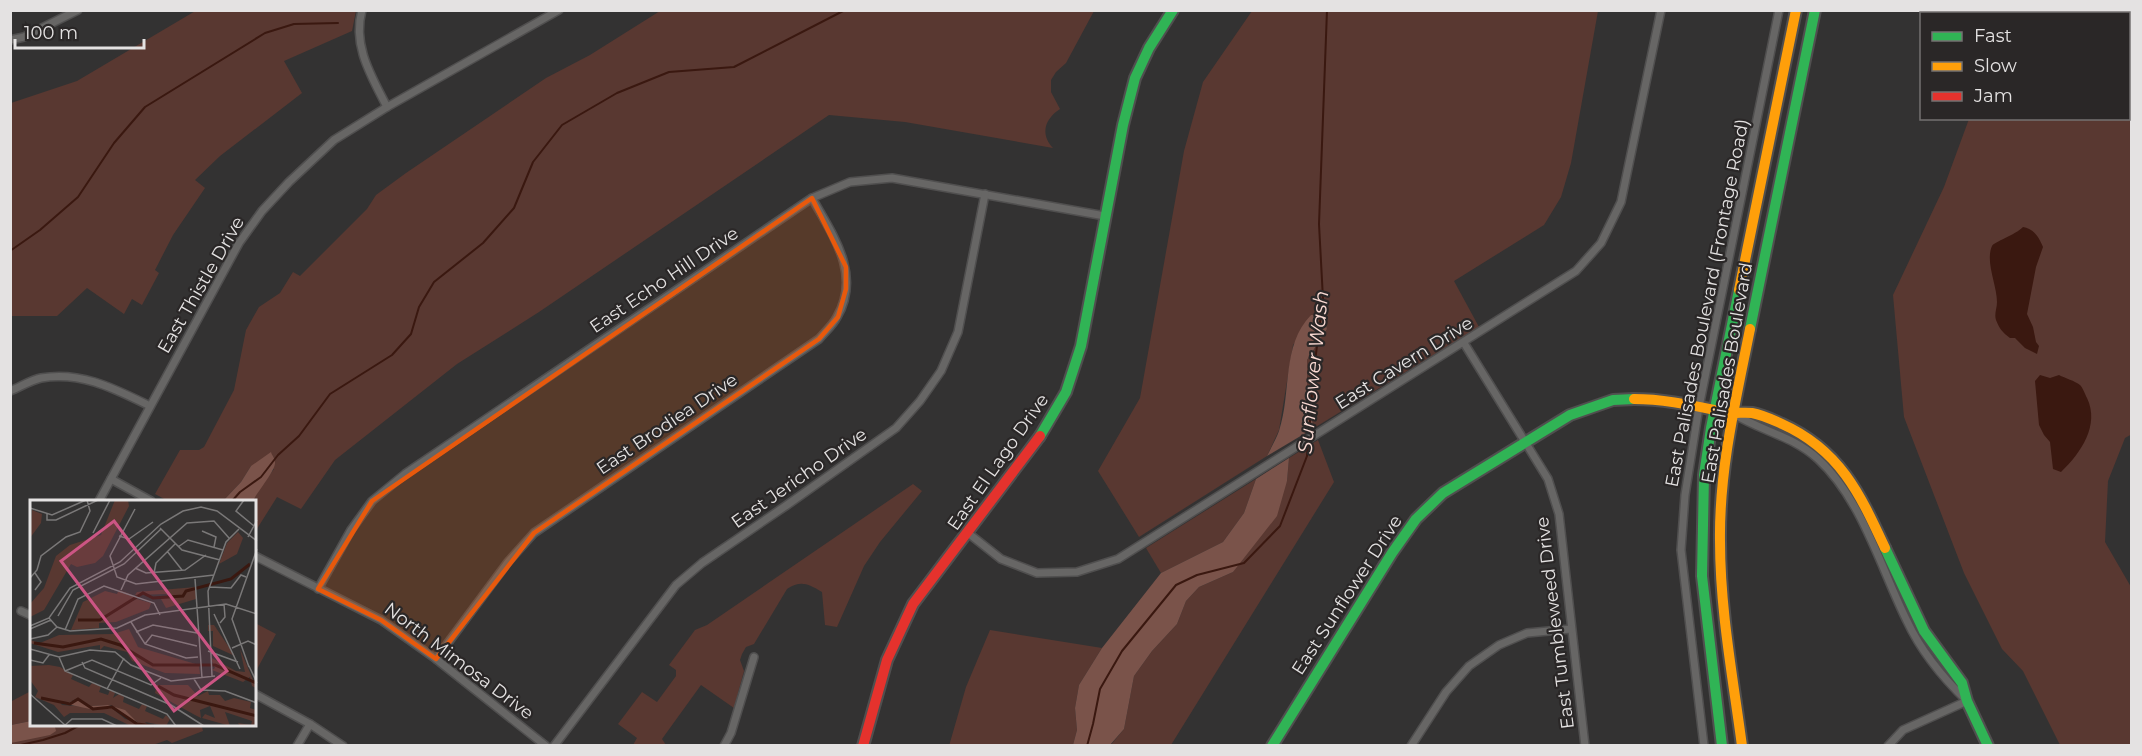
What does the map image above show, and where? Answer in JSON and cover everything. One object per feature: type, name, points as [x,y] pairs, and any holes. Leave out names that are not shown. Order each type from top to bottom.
[{"type":"street","points":[[10,40],[24,37],[78,10]]},
{"type":"street","points":[[362,10],[358,32],[360,47],[364,61],[387,107]]},
{"type":"street","name":"East Thistle Drive","points":[[100,500],[239,243],[262,211],[289,182],[334,140],[387,107],[559,10]]},
{"type":"street","name":"East El Lago Drive","points":[[863,746],[887,660],[904,621],[914,604],[1047,427],[1066,392],[1082,346],[1105,216],[1135,78],[1149,48],[1173,10]]},
{"type":"street","name":"East Cavern Drive","points":[[968,533],[1001,559],[1037,573],[1077,572],[1118,559],[1576,271],[1601,243],[1621,202],[1661,10]]},
{"type":"street","name":"East Palisades Boulevard (Frontage Road)","points":[[1704,746],[1681,550],[1684,495],[1699,407],[1779,10]]},
{"type":"street","name":"East Palisades Boulevard","points":[[1722,746],[1702,576],[1704,475],[1796,10]]},
{"type":"street","name":"East Palisades Boulevard","points":[[1742,746],[1720,566],[1722,481],[1733,414],[1815,10]]},
{"type":"street","name":"East Echo Hill Drive","points":[[318,589],[351,530],[372,501],[405,474],[812,198],[850,182],[892,178],[1105,216]]},
{"type":"street","name":"East Jericho Drive","points":[[554,746],[676,585],[702,562],[896,428],[920,401],[941,371],[958,332],[984,194]]},
{"type":"street","name":"East Brodiea Drive","points":[[436,659],[508,562],[534,533],[819,339],[838,316],[846,289],[846,267],[840,249],[812,198]]},
{"type":"street","name":"East Tumbleweed Drive","points":[[1464,343],[1548,479],[1559,514],[1570,629],[1585,746]]},
{"type":"street","points":[[10,391],[41,378],[81,378],[104,384],[150,406]]},
{"type":"street","name":"East Sunflower Drive","points":[[1272,746],[1392,553],[1416,519],[1443,493],[1570,415],[1613,400],[1658,399],[1733,414],[1752,413],[1782,423],[1813,441],[1837,462],[1898,591],[1923,631],[1962,683],[1967,701],[1988,746]]},
{"type":"street","points":[[111,479],[150,500]]},
{"type":"street","name":"North Mimosa Drive","points":[[256,557],[381,620],[436,659],[546,746]]},
{"type":"street","points":[[21,611],[30,615]]},
{"type":"street","points":[[1411,746],[1446,692],[1469,666],[1498,645],[1527,633],[1570,629]]},
{"type":"street","points":[[724,746],[731,733],[754,657]]},
{"type":"street","points":[[256,695],[310,724],[343,746]]},
{"type":"street","points":[[1888,746],[1903,730],[1967,701]]},
{"type":"street","points":[[297,746],[310,724]]},
{"type":"highlighted area","points":[[812,198],[846,267],[846,289],[838,317],[819,339],[534,533],[436,659],[381,620],[318,589],[372,501]]},
{"type":"shaded area","points":[[197,10],[356,11],[352,31],[284,61],[302,93],[220,156],[195,180],[205,188],[173,235],[155,270],[159,273],[142,305],[132,299],[124,314],[87,288],[57,316],[11,316],[11,103],[77,81]]},
{"type":"shaded area","points":[[660,11],[1094,11],[1066,63],[1051,80],[1051,92],[1060,109],[1048,121],[1045,131],[1053,148],[905,122],[829,115],[539,312],[457,364],[335,460],[301,509],[277,497],[256,530],[256,500],[253,500],[274,469],[251,466],[241,482],[224,500],[166,500],[155,494],[180,450],[199,450],[204,447],[234,390],[246,330],[259,307],[280,293],[293,272],[300,276],[367,209],[376,195],[406,173],[546,78],[590,55]]},
{"type":"shaded area","points":[[1252,11],[1598,11],[1571,163],[1561,197],[1544,225],[1454,281],[1479,327],[1314,428],[1307,402],[1307,360],[1327,329],[1325,321],[1317,315],[1293,345],[1279,430],[1267,456],[1139,537],[1098,471],[1140,398],[1184,151],[1203,82]]},
{"type":"shaded area","points":[[2131,11],[2132,434],[2125,438],[2108,481],[2105,542],[2131,587],[2131,745],[2060,745],[2023,671],[2002,649],[1964,573],[1904,417],[1893,295],[1944,187],[1969,120],[2130,120],[2130,12],[2037,12]]},
{"type":"shaded area","points":[[2023,227],[2036,234],[2043,247],[2036,267],[2027,314],[2039,346],[2037,354],[2025,348],[2015,338],[2010,338],[2005,334],[1995,318],[1997,302],[1990,252],[1992,246],[1997,242]]},
{"type":"shaded area","points":[[1311,315],[1317,315],[1325,321],[1327,329],[1307,360],[1307,402],[1314,428],[1267,456],[1279,431],[1283,416],[1295,341]]},
{"type":"shaded area","points":[[2040,375],[2050,378],[2059,375],[2080,385],[2090,408],[2090,428],[2086,438],[2075,456],[2061,472],[2053,469],[2050,442],[2039,425],[2035,381]]},
{"type":"shaded area","points":[[1318,440],[1334,482],[1171,745],[1110,746],[1124,729],[1134,676],[1152,651],[1177,624],[1186,601],[1199,587],[1233,572],[1287,481],[1289,458]]},
{"type":"shaded area","points":[[271,452],[275,461],[275,466],[254,500],[224,500],[241,482],[251,466]]},
{"type":"shaded area","points":[[1289,458],[1287,481],[1277,516],[1233,572],[1199,587],[1186,601],[1177,624],[1152,651],[1134,676],[1124,729],[1110,745],[1073,745],[1077,730],[1075,708],[1079,685],[1102,648],[1161,573],[1223,542],[1244,513],[1256,479]]},
{"type":"shaded area","points":[[1256,479],[1244,513],[1223,542],[1161,573],[1146,548]]},
{"type":"shaded area","points":[[913,484],[922,491],[880,542],[864,566],[837,627],[825,625],[822,592],[804,584],[787,589],[754,644],[746,647],[742,654],[740,660],[744,671],[734,708],[701,685],[662,739],[666,745],[633,745],[637,738],[618,724],[642,692],[657,702],[676,676],[676,670],[669,665],[695,630],[707,625]]},
{"type":"shaded area","points":[[256,624],[276,634],[256,671]]},
{"type":"shaded area","points":[[990,630],[1102,648],[1079,685],[1075,708],[1077,730],[1073,745],[949,746],[966,687]]},
{"type":"shaded area","points":[[30,692],[30,721],[11,725],[10,702]]},
{"type":"shaded area","points":[[30,721],[30,726],[51,726],[55,727],[56,731],[50,735],[11,743],[11,725]]},
{"type":"shaded area","points":[[51,726],[205,726],[202,727],[203,731],[172,743],[167,740],[150,746],[11,746],[11,743],[55,727]]},
{"type":"waterway","points":[[233,500],[261,477],[278,455],[299,436],[330,394],[392,355],[411,334],[419,307],[434,282],[483,243],[514,208],[533,162],[562,125],[617,93],[669,72],[734,67],[845,10]]},
{"type":"waterway","name":"Sunflower Wash","points":[[1309,435],[1313,377],[1323,299],[1319,224],[1327,10]]},
{"type":"waterway","points":[[10,251],[40,230],[78,197],[114,143],[145,107],[265,33],[294,24],[338,23]]},
{"type":"waterway","name":"Sunflower Wash","points":[[1087,746],[1100,689],[1122,651],[1176,585],[1197,575],[1244,563],[1280,526],[1307,456],[1308,441]]},
{"type":"waterway","points":[[16,746],[65,733],[78,726]]},
{"type":"traffic: fast","points":[[1040,436],[1066,392],[1081,346],[1123,125],[1135,78],[1149,48],[1173,10]]},
{"type":"traffic: fast","points":[[1750,329],[1815,10]]},
{"type":"traffic: fast","points":[[1722,746],[1702,576],[1704,475],[1711,428],[1739,290]]},
{"type":"traffic: fast","points":[[1272,746],[1392,553],[1416,519],[1443,493],[1570,415],[1613,400],[1634,399]]},
{"type":"traffic: fast","points":[[1885,548],[1924,631],[1962,683],[1967,701],[1988,746]]},
{"type":"traffic: slow","points":[[1739,290],[1796,10]]},
{"type":"traffic: slow","points":[[1742,746],[1722,593],[1720,514],[1729,434],[1750,329]]},
{"type":"traffic: slow","points":[[1634,399],[1691,405],[1728,413],[1752,413],[1771,419],[1802,435],[1833,460],[1846,476],[1867,509],[1885,548]]},
{"type":"traffic: jam","points":[[863,746],[887,660],[913,604],[1040,436]]}]
